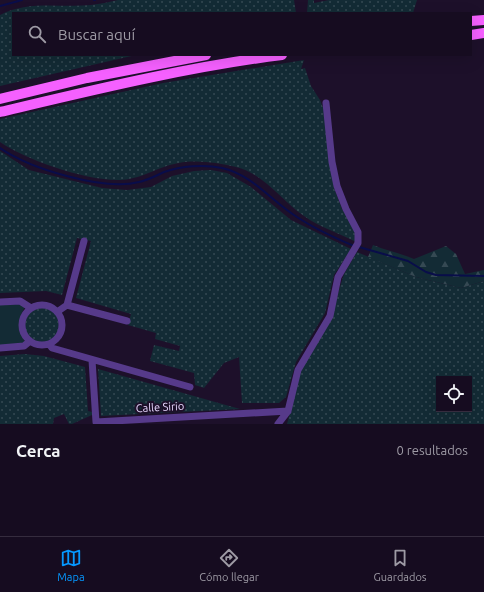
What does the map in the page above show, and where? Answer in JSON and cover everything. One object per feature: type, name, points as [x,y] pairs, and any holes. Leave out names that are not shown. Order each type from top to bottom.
[{"type":"main road","points":[[472,21],[484,20]]},
{"type":"main road","points":[[472,34],[484,33]]},
{"type":"main road","points":[[0,99],[87,78],[201,56]]},
{"type":"main road","points":[[0,112],[92,90],[174,73],[276,56]]},
{"type":"street","points":[[278,424],[288,411],[298,370],[330,316],[338,277],[356,246],[358,232],[346,209],[332,162],[326,103]]},
{"type":"street","points":[[57,312],[67,305],[84,241]]},
{"type":"street","points":[[0,302],[20,300],[31,308]]},
{"type":"street","points":[[42,305],[48,306],[57,312],[61,317],[61,330],[59,336],[49,344],[36,344],[25,337],[22,324],[23,318],[31,308],[42,305]]},
{"type":"street","points":[[67,305],[127,321]]},
{"type":"street","points":[[0,348],[24,346],[30,341]]},
{"type":"street","points":[[49,344],[52,348],[190,387]]},
{"type":"street","name":"Calle Sirio","points":[[92,360],[96,422],[288,411]]},
{"type":"green space","points":[[118,0],[294,0],[296,12],[12,12],[12,56],[132,56],[0,86],[0,15],[11,10],[33,6],[79,6],[101,4]]},
{"type":"green space","points":[[308,0],[314,0],[314,3],[329,0],[417,0],[413,12],[307,12]]},
{"type":"green space","points":[[304,60],[301,69],[305,68],[311,86],[320,100],[325,113],[334,188],[342,209],[354,227],[356,242],[310,220],[296,210],[264,181],[246,170],[236,167],[217,163],[189,162],[170,165],[129,179],[115,180],[81,175],[44,164],[27,157],[0,142],[0,119],[163,83]]},
{"type":"green space","points":[[0,151],[29,170],[102,188],[127,190],[151,187],[172,176],[194,171],[211,170],[227,173],[251,187],[291,220],[351,249],[334,275],[325,313],[296,362],[286,397],[279,403],[242,403],[239,357],[224,363],[204,388],[195,385],[194,373],[150,361],[154,345],[179,351],[180,346],[155,339],[156,333],[128,325],[131,314],[76,298],[91,241],[77,238],[62,295],[46,291],[0,293]]},
{"type":"green space","points":[[373,245],[414,259],[446,246],[456,254],[465,274],[484,270],[484,281],[461,288],[416,277],[368,257]]},
{"type":"green space","points":[[357,252],[416,277],[461,288],[484,281],[484,424],[287,424],[302,365],[333,310],[344,274]]},
{"type":"green space","points":[[19,302],[25,307],[20,316],[19,329],[25,342],[21,344],[0,346],[0,303]]},
{"type":"green space","points":[[45,308],[54,313],[58,318],[58,332],[54,337],[49,341],[39,342],[35,341],[26,332],[25,322],[26,318],[35,309]]},
{"type":"green space","points":[[25,354],[44,356],[85,367],[88,411],[92,412],[92,415],[72,424],[69,424],[64,414],[54,418],[53,424],[0,424],[0,356]]},
{"type":"green space","points":[[98,369],[240,409],[101,416]]},
{"type":"waterway","points":[[0,6],[22,0]]},
{"type":"waterway","points":[[0,148],[13,156],[48,170],[87,181],[106,183],[124,184],[139,182],[164,172],[185,167],[208,166],[233,171],[252,182],[288,211],[304,221],[325,233],[354,246]]},
{"type":"waterway","points":[[359,247],[408,261],[426,272],[436,275],[484,276]]}]
